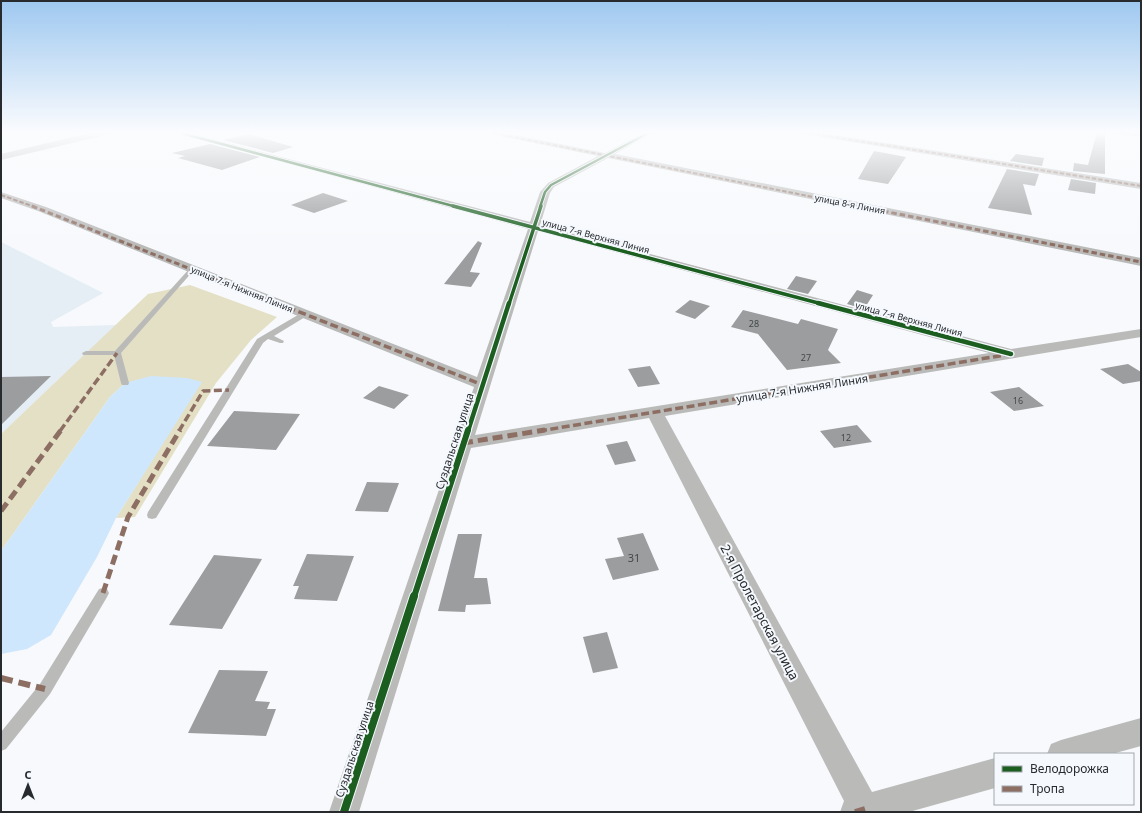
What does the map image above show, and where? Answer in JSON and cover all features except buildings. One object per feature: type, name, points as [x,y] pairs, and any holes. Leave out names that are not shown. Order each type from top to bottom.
[{"type":"street","name":"улица 7-я Верхняя Линия","points":[[318,170],[1011,354]]},
{"type":"street","name":"Суздальская улица","points":[[344,812],[545,192],[551,185],[578,170]]},
{"type":"street","name":"улица 8-я Линия","points":[[680,170],[1141,262]]},
{"type":"street","points":[[1040,170],[1141,186]]},
{"type":"street","name":"улица 7-я Нижняя Линия","points":[[1,195],[39,208],[483,385]]},
{"type":"street","name":"улица 7-я Нижняя Линия","points":[[463,443],[1141,333]]},
{"type":"street","name":"2-я Пролетарская улица","points":[[654,412],[862,811]]},
{"type":"street","points":[[1066,753],[1141,732]]},
{"type":"street","points":[[862,811],[994,773]]},
{"type":"lane","points":[[86,353],[117,353],[192,269]]},
{"type":"lane","points":[[152,515],[260,340],[306,314]]},
{"type":"lane","points":[[268,336],[280,341]]},
{"type":"lane","points":[[117,353],[125,383]]},
{"type":"lane","points":[[1,744],[45,689],[103,593]]},
{"type":"shaded area","points":[[1,242],[103,293],[51,322],[53,327],[116,325],[1,434]]},
{"type":"shaded area","points":[[190,285],[277,317],[251,340],[216,383],[135,517],[116,518],[201,382],[125,383],[110,397],[1,551],[1,434],[148,294]]},
{"type":"water","points":[[151,376],[187,378],[202,382],[116,518],[97,557],[51,635],[27,649],[1,654],[1,551],[110,397],[125,383]]},
{"type":"marked path","points":[[679,170],[1141,262]]},
{"type":"marked path","points":[[1040,170],[1141,186]]},
{"type":"marked path","points":[[1,195],[42,209],[483,385]]},
{"type":"marked path","points":[[1,511],[117,353]]},
{"type":"marked path","points":[[463,443],[1005,355]]},
{"type":"marked path","points":[[103,593],[128,517],[203,391],[229,390]]},
{"type":"marked path","points":[[1,678],[45,689]]},
{"type":"marked path","points":[[855,812],[865,809]]},
{"type":"cycle path","points":[[320,170],[1011,354]]},
{"type":"cycle path","points":[[344,812],[545,192],[551,185],[579,170]]}]
